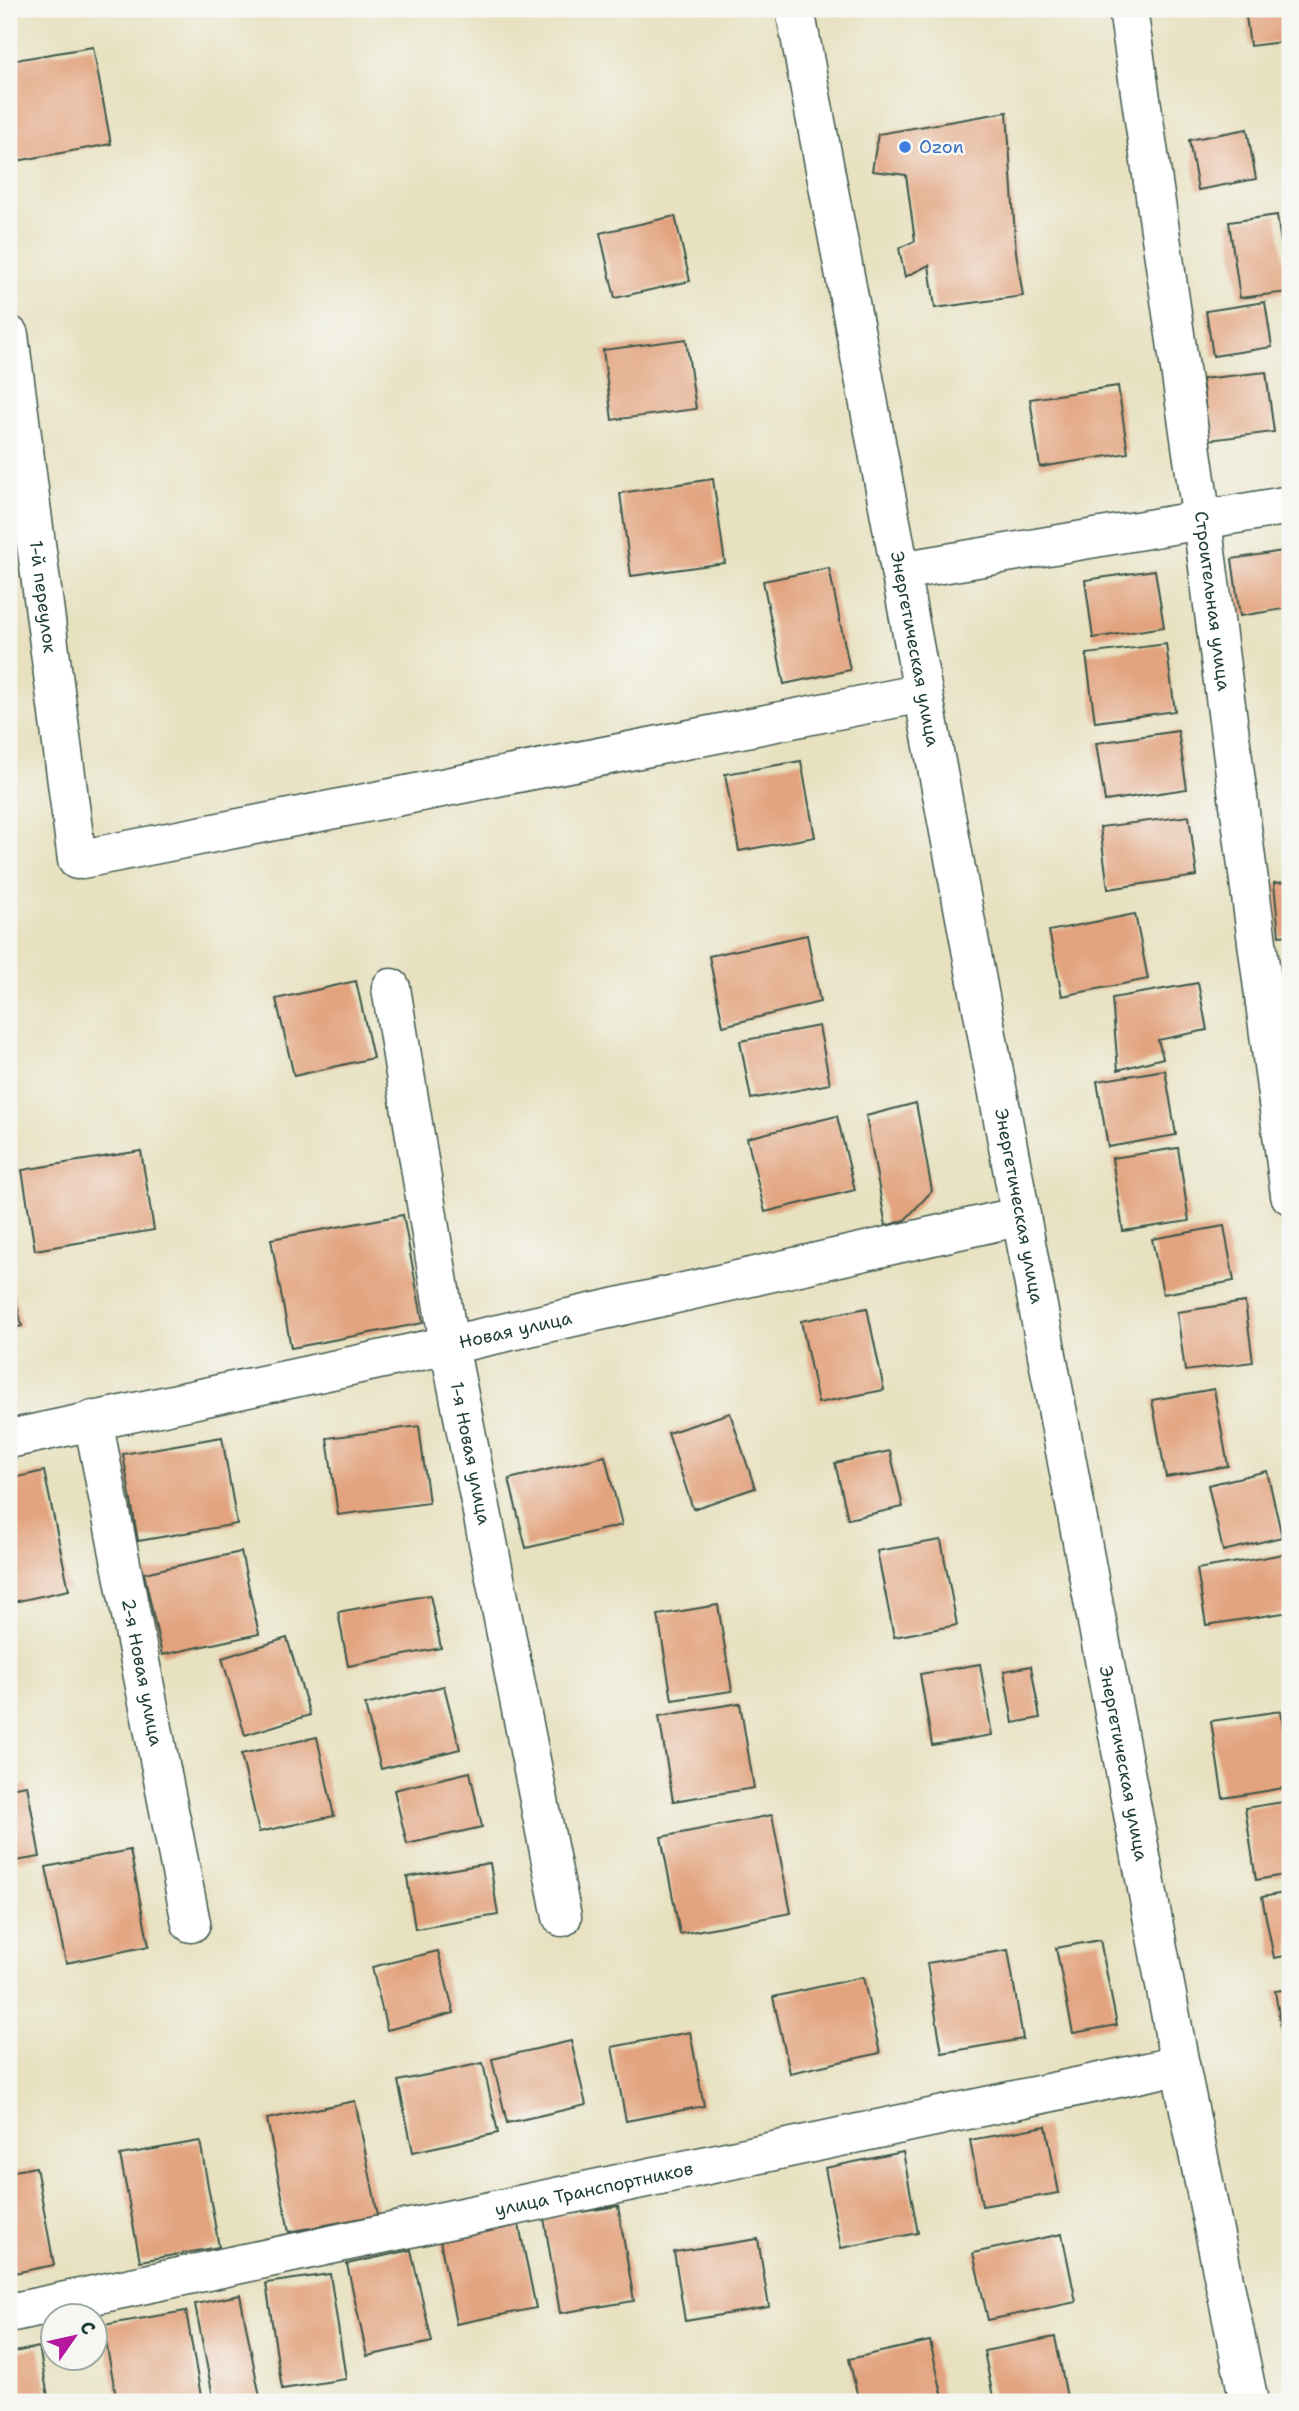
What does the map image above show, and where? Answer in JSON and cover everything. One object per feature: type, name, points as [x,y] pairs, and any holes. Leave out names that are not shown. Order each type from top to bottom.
[{"type":"street","name":"Энергетическая улица","points":[[795,9],[1180,2065],[1249,2402]]},
{"type":"street","name":"Строительная улица","points":[[1128,9],[1202,521],[1290,1195]]},
{"type":"street","name":"1-й переулок","points":[[9,335],[77,860],[923,693]]},
{"type":"street","points":[[900,571],[1290,506]]},
{"type":"street","name":"1-я Новая улица","points":[[391,988],[449,1345],[562,1917]]},
{"type":"street","name":"Новая улица","points":[[9,1438],[449,1345],[1021,1216]]},
{"type":"street","name":"2-я Новая улица","points":[[93,1420],[191,1923]]},
{"type":"street","name":"улица Транспортников","points":[[9,2313],[1180,2065]]},
{"type":"building","points":[[1245,9],[1290,9],[1290,41],[1250,46]]},
{"type":"building","points":[[93,47],[111,144],[11,162],[9,61]]},
{"type":"building","points":[[1007,112],[1016,252],[1023,296],[935,308],[929,265],[905,277],[899,248],[915,241],[906,175],[872,171],[878,134]]},
{"type":"building","points":[[1247,129],[1256,179],[1198,190],[1189,140]]},
{"type":"building","points":[[1277,215],[1288,292],[1240,298],[1229,222]]},
{"type":"building","points":[[675,216],[690,281],[615,298],[600,233]]},
{"type":"building","points":[[1265,302],[1272,347],[1213,356],[1206,311]]},
{"type":"building","points":[[686,339],[696,409],[612,420],[603,350]]},
{"type":"building","points":[[1266,372],[1274,432],[1209,440],[1202,379]]},
{"type":"building","points":[[1118,386],[1128,453],[1040,467],[1030,399]]},
{"type":"building","points":[[713,479],[725,563],[631,576],[620,493]]},
{"type":"building","points":[[1290,550],[1290,608],[1240,616],[1232,559]]},
{"type":"building","points":[[829,568],[850,670],[784,684],[763,581]]},
{"type":"building","points":[[1155,570],[1164,627],[1093,638],[1085,580]]},
{"type":"building","points":[[1166,644],[1175,711],[1095,722],[1086,654]]},
{"type":"building","points":[[1178,731],[1187,789],[1105,801],[1096,743]]},
{"type":"building","points":[[801,761],[815,837],[739,851],[725,774]]},
{"type":"building","points":[[1189,816],[1197,876],[1108,889],[1100,827]]},
{"type":"building","points":[[1290,882],[1290,935],[1279,936],[1274,883]]},
{"type":"building","points":[[1135,914],[1148,979],[1062,996],[1049,931]]},
{"type":"building","points":[[807,935],[820,1002],[723,1026],[709,956]]},
{"type":"building","points":[[356,981],[373,1058],[294,1076],[276,999]]},
{"type":"building","points":[[1198,983],[1207,1030],[1158,1040],[1163,1058],[1118,1070],[1112,998]]},
{"type":"building","points":[[819,1026],[830,1084],[751,1099],[740,1041]]},
{"type":"building","points":[[1165,1070],[1176,1135],[1108,1147],[1097,1081]]},
{"type":"building","points":[[916,1103],[932,1191],[905,1220],[886,1226],[866,1116]]},
{"type":"building","points":[[837,1116],[855,1190],[765,1212],[747,1138]]},
{"type":"building","points":[[1178,1148],[1189,1221],[1123,1231],[1112,1158]]},
{"type":"building","points":[[141,1151],[154,1230],[35,1250],[22,1170]]},
{"type":"building","points":[[403,1215],[423,1323],[291,1348],[271,1239]]},
{"type":"building","points":[[1224,1226],[1234,1281],[1163,1294],[1152,1239]]},
{"type":"building","points":[[9,1276],[22,1326],[9,1329]]},
{"type":"building","points":[[1245,1302],[1253,1362],[1185,1371],[1177,1312]]},
{"type":"building","points":[[867,1308],[884,1390],[818,1403],[801,1321]]},
{"type":"building","points":[[1214,1389],[1228,1466],[1166,1477],[1152,1400]]},
{"type":"building","points":[[730,1413],[755,1488],[693,1509],[668,1433]]},
{"type":"building","points":[[419,1426],[429,1503],[338,1515],[327,1438]]},
{"type":"building","points":[[222,1437],[237,1524],[138,1541],[123,1454]]},
{"type":"building","points":[[890,1451],[903,1507],[848,1519],[835,1463]]},
{"type":"building","points":[[605,1456],[622,1525],[526,1548],[509,1479]]},
{"type":"building","points":[[44,1471],[69,1590],[9,1603],[9,1479]]},
{"type":"building","points":[[1267,1471],[1282,1537],[1223,1551],[1208,1485]]},
{"type":"building","points":[[941,1540],[957,1625],[894,1637],[877,1551]]},
{"type":"building","points":[[241,1552],[259,1634],[162,1655],[144,1573]]},
{"type":"building","points":[[1284,1554],[1290,1612],[1206,1625],[1197,1569]]},
{"type":"building","points":[[430,1595],[441,1648],[348,1666],[338,1612]]},
{"type":"building","points":[[718,1605],[732,1691],[672,1700],[658,1615]]},
{"type":"building","points":[[287,1638],[310,1715],[245,1735],[222,1658]]},
{"type":"building","points":[[980,1664],[992,1735],[932,1745],[920,1674]]},
{"type":"building","points":[[1031,1666],[1040,1718],[1013,1723],[1004,1671]]},
{"type":"building","points":[[444,1686],[460,1749],[381,1769],[365,1705]]},
{"type":"building","points":[[740,1703],[754,1788],[673,1801],[659,1716]]},
{"type":"building","points":[[1281,1711],[1290,1787],[1223,1798],[1211,1721]]},
{"type":"building","points":[[317,1737],[334,1816],[259,1832],[241,1754]]},
{"type":"building","points":[[470,1772],[482,1827],[407,1844],[394,1790]]},
{"type":"building","points":[[27,1785],[40,1857],[9,1862],[9,1788]]},
{"type":"building","points":[[1290,1801],[1290,1874],[1256,1880],[1245,1808]]},
{"type":"building","points":[[772,1815],[791,1913],[680,1934],[661,1837]]},
{"type":"building","points":[[130,1850],[149,1946],[66,1963],[46,1867]]},
{"type":"building","points":[[490,1863],[498,1915],[415,1929],[407,1877]]},
{"type":"building","points":[[1290,1892],[1290,1955],[1274,1958],[1262,1897]]},
{"type":"building","points":[[1100,1940],[1117,2025],[1073,2033],[1056,1948]]},
{"type":"building","points":[[1008,1950],[1023,2039],[942,2053],[927,1963]]},
{"type":"building","points":[[438,1951],[454,2013],[387,2030],[372,1967]]},
{"type":"building","points":[[863,1977],[880,2053],[790,2073],[773,1997]]},
{"type":"building","points":[[1290,1989],[1290,2077],[1289,2077],[1275,1991]]},
{"type":"building","points":[[690,2032],[704,2106],[626,2121],[612,2047]]},
{"type":"building","points":[[571,2041],[586,2105],[507,2123],[492,2059]]},
{"type":"building","points":[[483,2063],[498,2133],[413,2152],[398,2081]]},
{"type":"building","points":[[355,2101],[378,2215],[289,2232],[267,2119]]},
{"type":"building","points":[[1046,2126],[1059,2193],[982,2206],[970,2140]]},
{"type":"building","points":[[200,2141],[219,2247],[140,2261],[120,2155]]},
{"type":"building","points":[[903,2152],[918,2233],[841,2248],[825,2168]]},
{"type":"building","points":[[36,2167],[54,2265],[9,2274],[9,2172]]},
{"type":"building","points":[[618,2206],[634,2301],[560,2313],[544,2218]]},
{"type":"building","points":[[519,2225],[536,2308],[456,2324],[440,2240]]},
{"type":"building","points":[[1062,2234],[1076,2302],[988,2320],[973,2253]]},
{"type":"building","points":[[758,2239],[769,2307],[685,2321],[674,2252]]},
{"type":"building","points":[[411,2250],[432,2342],[367,2356],[347,2264]]},
{"type":"building","points":[[330,2274],[346,2379],[282,2389],[266,2283]]},
{"type":"building","points":[[240,2295],[260,2397],[214,2402],[195,2304]]},
{"type":"building","points":[[186,2311],[202,2402],[117,2402],[108,2352],[108,2324]]},
{"type":"building","points":[[1055,2337],[1068,2402],[994,2402],[984,2351]]},
{"type":"building","points":[[930,2341],[944,2402],[859,2402],[849,2359]]},
{"type":"building","points":[[38,2347],[38,2372],[44,2372],[49,2402],[9,2402],[9,2353]]},
{"type":"place","name":"Ozon","points":[[905,147]]}]
